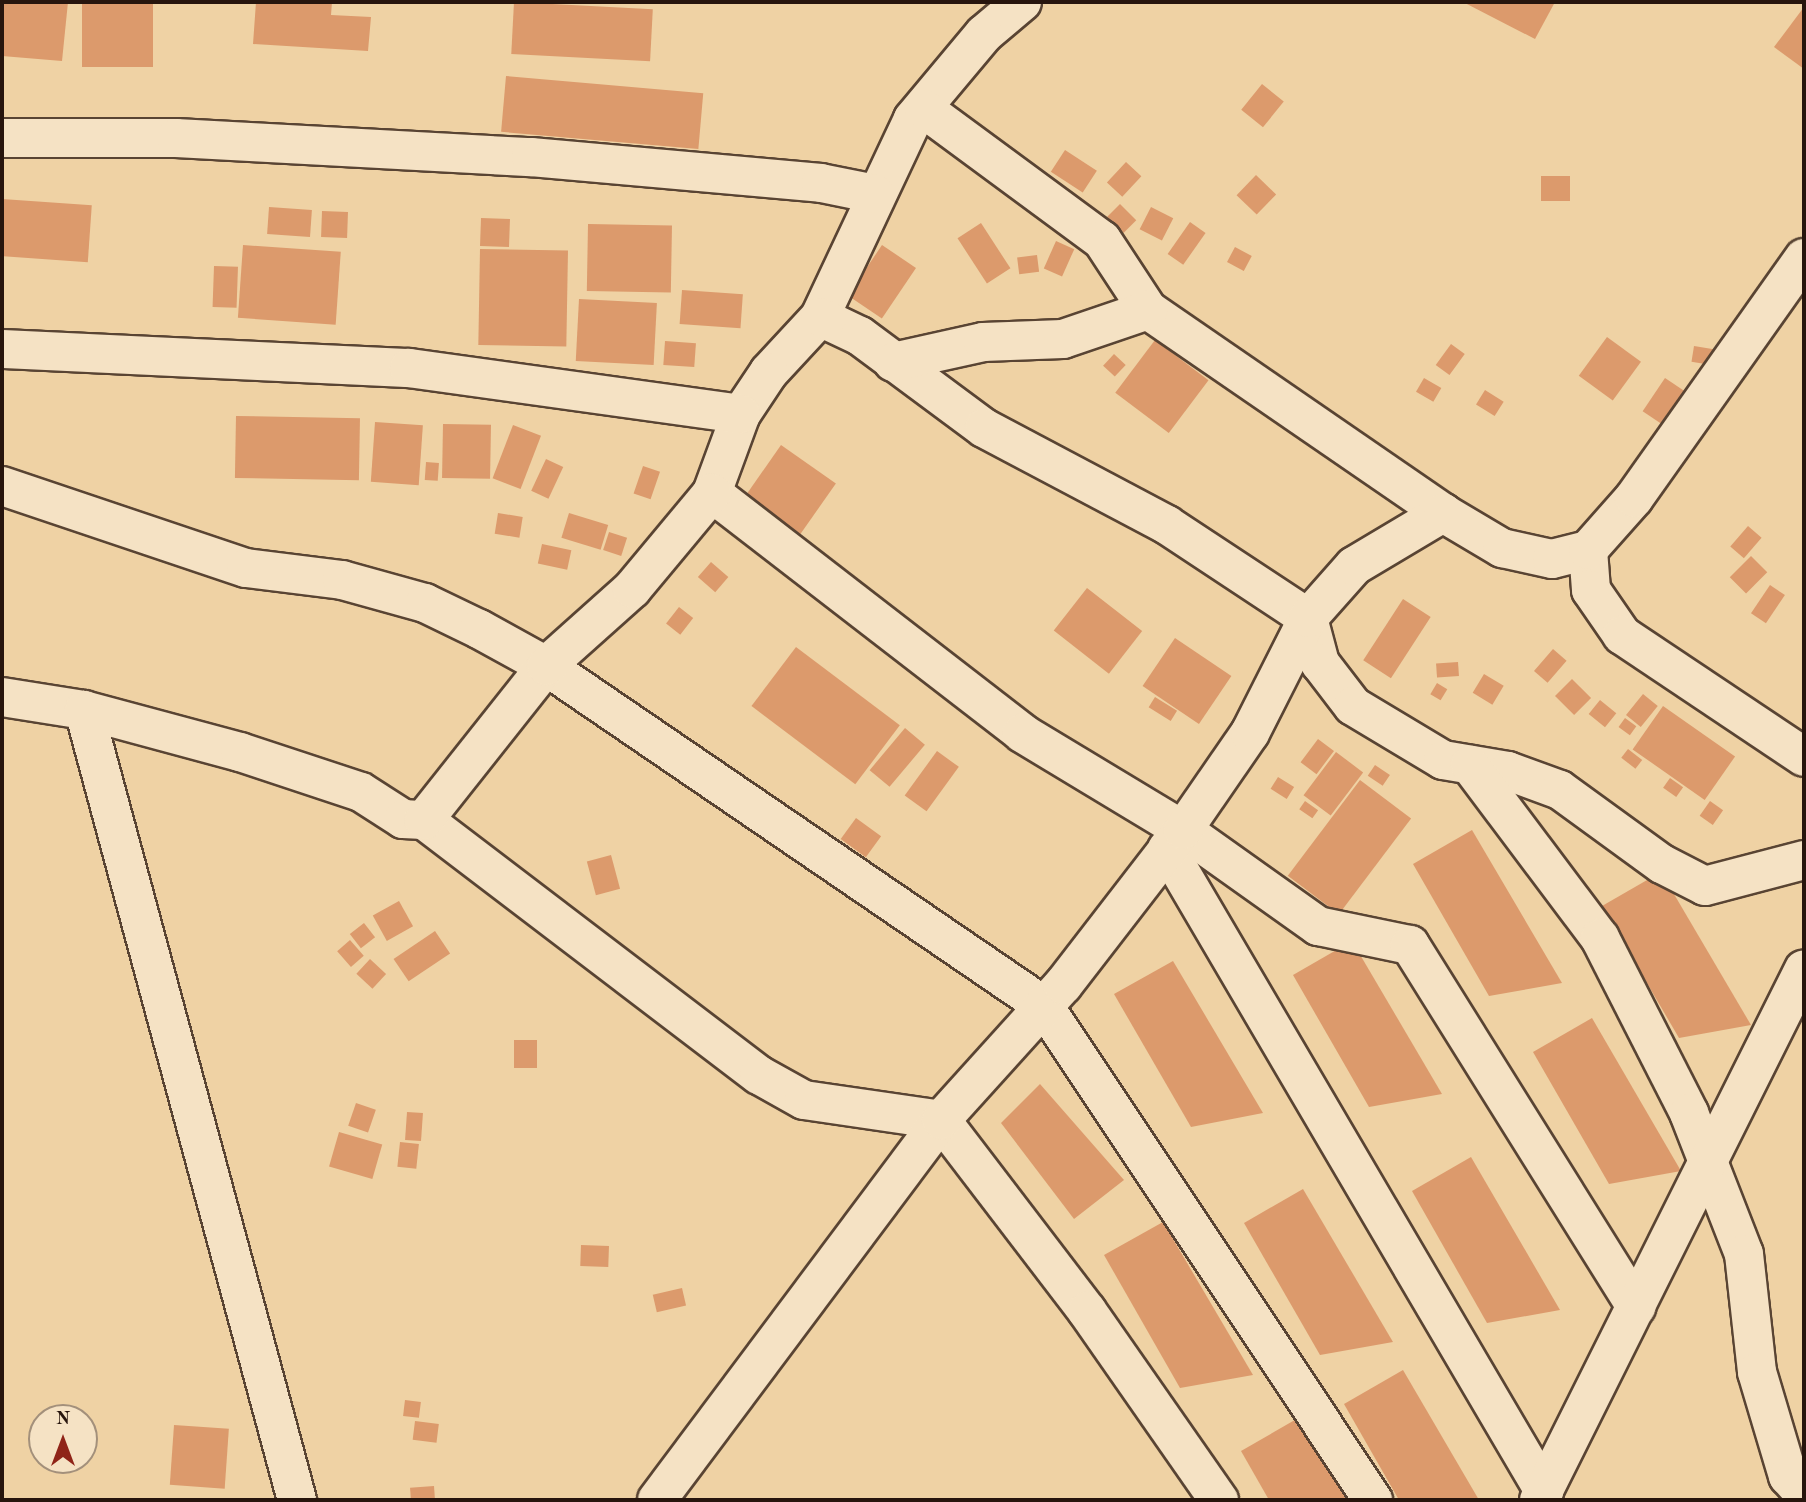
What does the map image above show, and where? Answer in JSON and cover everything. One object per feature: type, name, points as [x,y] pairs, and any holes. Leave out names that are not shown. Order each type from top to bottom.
[{"type":"street","points":[[424,820],[546,666],[632,589],[712,493],[741,414],[764,378],[820,317],[875,194],[924,109],[984,34],[1022,2]]},
{"type":"street","points":[[924,109],[1102,240],[1148,310],[1443,513],[1502,548],[1552,559],[1588,550],[1634,498],[1804,258]]},
{"type":"street","points":[[2,138],[176,138],[531,157],[821,183],[875,194]]},
{"type":"street","points":[[893,362],[983,342],[1063,339],[1148,310]]},
{"type":"street","points":[[820,317],[893,362],[984,428],[1167,524],[1308,618],[1320,663],[1353,706],[1443,760],[1560,790],[1662,864],[1705,886],[1804,860]]},
{"type":"street","points":[[2,349],[410,368],[741,414]]},
{"type":"street","points":[[2,486],[246,568],[342,580],[425,603],[546,666],[1044,1006],[1373,1500]]},
{"type":"street","points":[[712,493],[1022,733],[1175,839],[1318,926],[1410,945],[1636,1307]]},
{"type":"street","points":[[657,1500],[941,1119],[1044,1006],[1175,839],[1250,733],[1308,618],[1354,566],[1443,513]]},
{"type":"street","points":[[1588,550],[1591,590],[1622,635],[1804,757]]},
{"type":"street","points":[[2,697],[84,710],[240,752],[361,792],[403,819],[424,820],[759,1075],[804,1100],[941,1119],[1087,1311],[1219,1500]]},
{"type":"street","points":[[84,710],[298,1500]]},
{"type":"street","points":[[1470,765],[1600,938],[1708,1162],[1744,1254],[1757,1372],[1788,1476],[1804,1494]]},
{"type":"street","points":[[1175,839],[1541,1495]]},
{"type":"street","points":[[1541,1495],[1804,969]]},
{"type":"building","points":[[2,2],[68,2],[62,61],[2,56]]},
{"type":"building","points":[[82,2],[153,2],[153,67],[82,67]]},
{"type":"building","points":[[256,2],[332,2],[331,15],[371,17],[368,51],[253,44]]},
{"type":"building","points":[[514,2],[653,9],[650,61],[511,54]]},
{"type":"building","points":[[1463,2],[1555,2],[1535,39]]},
{"type":"building","points":[[1804,7],[1804,69],[1774,47]]},
{"type":"building","points":[[506,76],[703,93],[698,149],[501,132]]},
{"type":"building","points":[[1262,84],[1284,102],[1263,127],[1241,110]]},
{"type":"building","points":[[1065,150],[1097,171],[1083,193],[1051,172]]},
{"type":"building","points":[[1126,162],[1141,176],[1122,197],[1107,182]]},
{"type":"building","points":[[1256,175],[1276,194],[1257,215],[1237,195]]},
{"type":"building","points":[[1541,176],[1570,176],[1570,201],[1541,201]]},
{"type":"building","points":[[2,199],[92,205],[88,262],[2,256]]},
{"type":"building","points":[[1120,204],[1136,220],[1124,233],[1107,217]]},
{"type":"building","points":[[269,207],[312,210],[310,237],[267,234]]},
{"type":"building","points":[[1151,207],[1173,218],[1162,241],[1140,229]]},
{"type":"building","points":[[322,211],[348,212],[347,238],[321,237]]},
{"type":"building","points":[[481,218],[510,219],[509,247],[480,246]]},
{"type":"building","points":[[1190,222],[1206,233],[1183,265],[1168,254]]},
{"type":"building","points":[[981,223],[1010,268],[987,284],[958,238]]},
{"type":"building","points":[[588,224],[672,225],[671,292],[587,291]]},
{"type":"building","points":[[1056,241],[1074,249],[1062,277],[1044,268]]},
{"type":"building","points":[[243,245],[341,252],[336,325],[238,318]]},
{"type":"building","points":[[882,245],[916,268],[882,318],[848,296]]},
{"type":"building","points":[[1235,247],[1252,256],[1244,271],[1227,262]]},
{"type":"building","points":[[480,249],[568,251],[566,347],[478,345]]},
{"type":"building","points":[[1037,255],[1039,272],[1019,274],[1017,257]]},
{"type":"building","points":[[214,266],[238,267],[237,308],[213,307]]},
{"type":"building","points":[[682,290],[743,294],[740,328],[680,324]]},
{"type":"building","points":[[579,299],[657,303],[654,365],[576,361]]},
{"type":"building","points":[[1607,337],[1641,362],[1613,401],[1579,376]]},
{"type":"building","points":[[1155,340],[1209,380],[1169,433],[1115,393]]},
{"type":"building","points":[[665,341],[696,343],[694,367],[663,365]]},
{"type":"building","points":[[1451,344],[1465,354],[1449,375],[1436,365]]},
{"type":"building","points":[[1694,346],[1714,349],[1711,365],[1691,362]]},
{"type":"building","points":[[1114,354],[1126,365],[1115,377],[1103,366]]},
{"type":"building","points":[[1424,378],[1441,388],[1433,402],[1416,392]]},
{"type":"building","points":[[1665,378],[1684,391],[1662,424],[1643,411]]},
{"type":"building","points":[[1485,390],[1504,402],[1495,416],[1476,404]]},
{"type":"building","points":[[236,416],[360,418],[359,480],[235,478]]},
{"type":"building","points":[[375,422],[423,425],[419,485],[371,482]]},
{"type":"building","points":[[443,424],[491,425],[490,479],[442,478]]},
{"type":"building","points":[[513,425],[541,436],[521,489],[493,478]]},
{"type":"building","points":[[781,445],[836,483],[797,538],[743,500]]},
{"type":"building","points":[[546,459],[563,467],[548,499],[531,491]]},
{"type":"building","points":[[426,462],[439,463],[438,481],[425,480]]},
{"type":"building","points":[[643,466],[660,472],[651,499],[634,493]]},
{"type":"building","points":[[498,513],[523,517],[519,538],[495,534]]},
{"type":"building","points":[[569,513],[608,525],[601,550],[561,538]]},
{"type":"building","points":[[1748,526],[1762,538],[1744,558],[1730,546]]},
{"type":"building","points":[[609,532],[627,538],[621,556],[603,550]]},
{"type":"building","points":[[542,544],[571,550],[567,570],[538,564]]},
{"type":"building","points":[[1751,556],[1767,572],[1746,593],[1730,577]]},
{"type":"building","points":[[711,562],[728,577],[715,592],[698,577]]},
{"type":"building","points":[[1770,585],[1785,595],[1766,623],[1751,613]]},
{"type":"building","points":[[1087,588],[1142,631],[1109,674],[1054,631]]},
{"type":"building","points":[[1403,599],[1431,617],[1391,678],[1363,660]]},
{"type":"building","points":[[679,607],[693,618],[680,635],[666,624]]},
{"type":"building","points":[[1175,638],[1231,676],[1199,724],[1143,686]]},
{"type":"building","points":[[796,647],[900,725],[855,784],[751,706]]},
{"type":"building","points":[[1553,649],[1567,661],[1548,683],[1534,671]]},
{"type":"building","points":[[1458,662],[1459,676],[1437,678],[1436,664]]},
{"type":"building","points":[[1484,674],[1504,686],[1492,705],[1473,693]]},
{"type":"building","points":[[1572,679],[1591,698],[1574,715],[1555,696]]},
{"type":"building","points":[[1437,683],[1447,689],[1441,700],[1430,694]]},
{"type":"building","points":[[1643,694],[1658,706],[1641,727],[1626,715]]},
{"type":"building","points":[[1155,697],[1177,711],[1171,721],[1149,707]]},
{"type":"building","points":[[1600,700],[1616,713],[1605,727],[1589,714]]},
{"type":"building","points":[[1663,706],[1735,756],[1705,800],[1633,749]]},
{"type":"building","points":[[1625,718],[1636,726],[1630,735],[1619,727]]},
{"type":"building","points":[[905,728],[925,745],[890,787],[870,770]]},
{"type":"building","points":[[1318,739],[1334,751],[1317,774],[1301,762]]},
{"type":"building","points":[[1628,749],[1642,760],[1635,769],[1621,758]]},
{"type":"building","points":[[937,751],[959,767],[927,811],[905,795]]},
{"type":"building","points":[[1336,752],[1363,772],[1331,816],[1304,795]]},
{"type":"building","points":[[1375,765],[1390,775],[1383,786],[1368,776]]},
{"type":"building","points":[[1278,777],[1294,787],[1287,799],[1271,789]]},
{"type":"building","points":[[1670,778],[1683,787],[1676,797],[1663,788]]},
{"type":"building","points":[[1360,780],[1411,819],[1339,914],[1288,876]]},
{"type":"building","points":[[1305,801],[1318,810],[1312,818],[1299,809]]},
{"type":"building","points":[[1710,801],[1723,810],[1713,825],[1700,816]]},
{"type":"building","points":[[856,818],[881,836],[866,857],[841,839]]},
{"type":"building","points":[[1472,830],[1562,983],[1489,996],[1413,864]]},
{"type":"building","points":[[611,855],[620,889],[596,895],[587,861]]},
{"type":"building","points":[[1661,872],[1751,1025],[1679,1038],[1602,906]]},
{"type":"building","points":[[399,901],[413,926],[387,941],[373,916]]},
{"type":"building","points":[[364,923],[375,937],[361,948],[350,934]]},
{"type":"building","points":[[435,931],[450,953],[409,981],[394,959]]},
{"type":"building","points":[[350,940],[364,956],[351,967],[337,951]]},
{"type":"building","points":[[1352,941],[1442,1094],[1369,1107],[1293,975]]},
{"type":"building","points":[[370,959],[386,974],[372,989],[356,974]]},
{"type":"building","points":[[1173,961],[1263,1113],[1191,1127],[1114,994]]},
{"type":"building","points":[[1592,1018],[1681,1171],[1609,1184],[1533,1052]]},
{"type":"building","points":[[514,1040],[537,1040],[537,1068],[514,1068]]},
{"type":"building","points":[[1040,1084],[1124,1180],[1074,1219],[1001,1123]]},
{"type":"building","points":[[356,1103],[376,1110],[368,1133],[348,1126]]},
{"type":"building","points":[[407,1112],[423,1113],[421,1141],[405,1140]]},
{"type":"building","points":[[339,1132],[382,1144],[372,1179],[329,1167]]},
{"type":"building","points":[[400,1142],[419,1144],[416,1169],[397,1167]]},
{"type":"building","points":[[1471,1157],[1560,1310],[1487,1323],[1412,1191]]},
{"type":"building","points":[[1303,1189],[1393,1342],[1320,1355],[1244,1223]]},
{"type":"building","points":[[1163,1222],[1253,1375],[1180,1388],[1104,1255]]},
{"type":"building","points":[[581,1245],[609,1246],[608,1267],[580,1266]]},
{"type":"building","points":[[682,1288],[686,1306],[657,1312],[653,1295]]},
{"type":"building","points":[[1403,1370],[1479,1500],[1399,1500],[1344,1404]]},
{"type":"building","points":[[405,1400],[421,1402],[419,1418],[403,1416]]},
{"type":"building","points":[[1300,1417],[1349,1500],[1269,1500],[1241,1451]]},
{"type":"building","points":[[415,1421],[439,1424],[437,1443],[413,1440]]},
{"type":"building","points":[[174,1425],[229,1429],[225,1489],[170,1485]]},
{"type":"building","points":[[434,1486],[435,1500],[411,1500],[410,1488]]}]
